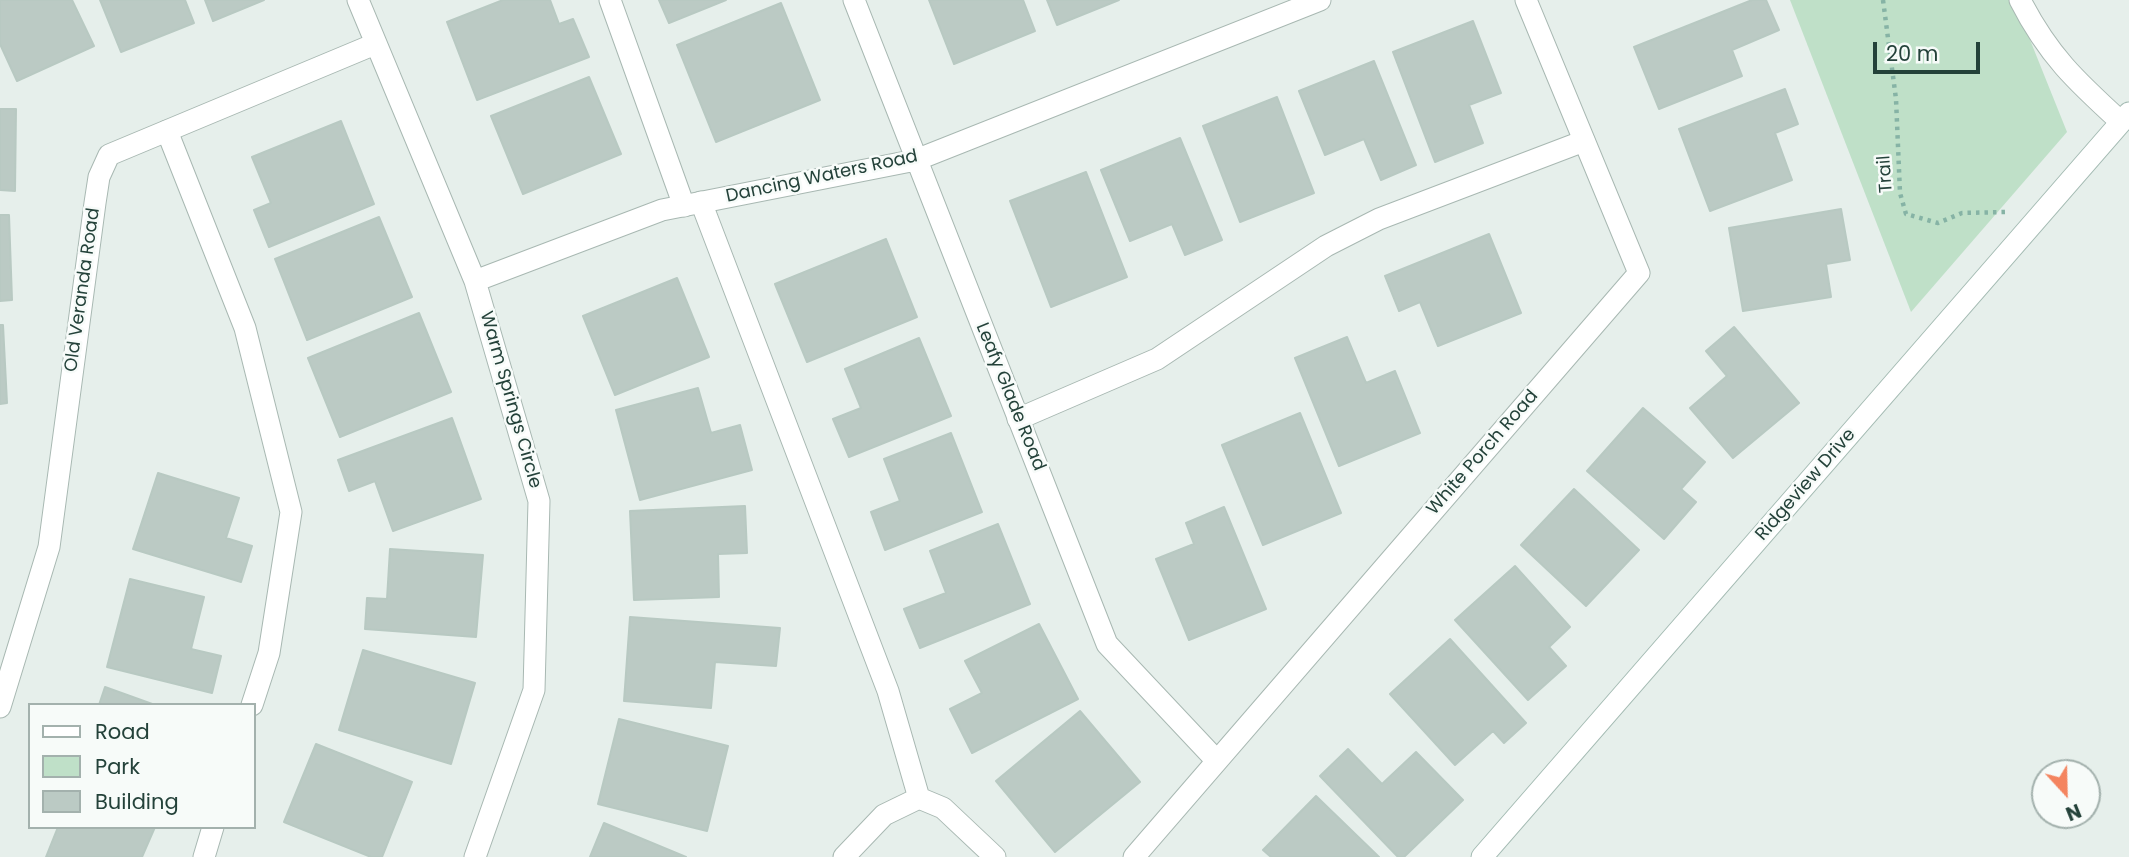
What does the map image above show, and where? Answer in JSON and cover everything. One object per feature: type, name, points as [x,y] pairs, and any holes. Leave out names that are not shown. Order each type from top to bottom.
[{"type":"street","name":"Warm Springs Circle","points":[[358,0],[475,281],[539,501],[534,690],[475,857]]},
{"type":"street","points":[[610,0],[888,691],[919,798]]},
{"type":"street","name":"Leafy Glade Road","points":[[854,0],[1107,644],[1217,761]]},
{"type":"street","name":"Dancing Waters Road","points":[[475,281],[662,209],[916,160],[1320,0]]},
{"type":"street","name":"White Porch Road","points":[[1134,857],[1639,274],[1526,0]]},
{"type":"street","points":[[2020,0],[2039,38],[2067,73],[2125,118]]},
{"type":"street","name":"Old Veranda Road","points":[[0,707],[49,547],[99,177],[109,155],[375,44]]},
{"type":"street","name":"Ridgeview Drive","points":[[1482,857],[2125,118]]},
{"type":"street","points":[[167,131],[245,328],[291,512],[269,653],[253,703]]},
{"type":"street","points":[[1018,419],[1157,359],[1326,246],[1379,219],[1584,141]]},
{"type":"street","points":[[844,857],[884,816],[919,798],[943,808],[995,857]]},
{"type":"street","points":[[204,857],[212,829]]},
{"type":"path","name":"Trail","points":[[1883,0],[1896,99],[1900,193],[1906,214],[1938,223],[1962,213],[2002,210],[2027,230]]},
{"type":"green space","points":[[1790,0],[2014,0],[2067,132],[1911,312]]},
{"type":"building","points":[[0,0],[72,0],[94,46],[17,81],[0,44]]},
{"type":"building","points":[[100,0],[185,0],[194,23],[121,52]]},
{"type":"building","points":[[205,0],[264,0],[213,21]]},
{"type":"building","points":[[503,0],[550,0],[559,24],[573,19],[589,57],[477,100],[447,22]]},
{"type":"building","points":[[659,0],[726,0],[669,23]]},
{"type":"building","points":[[929,0],[1023,0],[1035,31],[954,64]]},
{"type":"building","points":[[1047,0],[1119,0],[1057,25]]},
{"type":"building","points":[[1752,0],[1766,0],[1779,30],[1732,50],[1742,76],[1659,109],[1634,47]]},
{"type":"building","points":[[781,3],[820,100],[716,142],[677,45]]},
{"type":"building","points":[[1473,21],[1501,93],[1469,105],[1483,143],[1435,162],[1393,52]]},
{"type":"building","points":[[1374,61],[1416,165],[1381,180],[1364,139],[1325,155],[1299,91]]},
{"type":"building","points":[[589,77],[621,154],[523,194],[491,116]]},
{"type":"building","points":[[1785,89],[1798,124],[1775,133],[1792,180],[1710,211],[1679,129]]},
{"type":"building","points":[[1277,97],[1314,193],[1240,222],[1203,126]]},
{"type":"building","points":[[0,109],[16,109],[15,191],[0,190]]},
{"type":"building","points":[[341,121],[374,204],[269,247],[254,210],[271,203],[252,157]]},
{"type":"building","points":[[1180,138],[1222,240],[1185,255],[1172,224],[1130,241],[1101,170]]},
{"type":"building","points":[[1086,172],[1127,277],[1051,307],[1010,201]]},
{"type":"building","points":[[1841,209],[1850,260],[1826,264],[1831,297],[1743,311],[1729,228]]},
{"type":"building","points":[[0,215],[9,215],[12,300],[0,301]]},
{"type":"building","points":[[379,217],[412,297],[307,340],[275,259]]},
{"type":"building","points":[[1489,234],[1521,313],[1438,346],[1420,302],[1399,311],[1385,276]]},
{"type":"building","points":[[886,239],[917,317],[807,362],[775,284]]},
{"type":"building","points":[[677,278],[709,357],[615,395],[583,316]]},
{"type":"building","points":[[419,313],[451,392],[340,437],[308,358]]},
{"type":"building","points":[[0,325],[3,325],[7,403],[0,404]]},
{"type":"building","points":[[1734,327],[1799,403],[1733,458],[1690,408],[1727,376],[1706,351]]},
{"type":"building","points":[[1347,337],[1366,383],[1395,371],[1420,433],[1339,466],[1295,358]]},
{"type":"building","points":[[919,338],[951,416],[849,457],[833,419],[861,408],[845,369]]},
{"type":"building","points":[[698,388],[711,433],[740,425],[752,470],[640,500],[616,410]]},
{"type":"building","points":[[1643,408],[1705,462],[1681,489],[1696,502],[1664,539],[1587,471]]},
{"type":"building","points":[[1300,413],[1341,513],[1263,545],[1222,445]]},
{"type":"building","points":[[452,418],[481,499],[393,531],[375,481],[349,491],[338,460]]},
{"type":"building","points":[[951,433],[982,512],[885,550],[871,512],[900,501],[884,459]]},
{"type":"building","points":[[158,473],[239,498],[226,538],[252,546],[241,582],[133,549]]},
{"type":"building","points":[[1574,489],[1639,550],[1586,606],[1521,545]]},
{"type":"building","points":[[745,506],[747,553],[718,554],[719,597],[634,600],[630,511]]},
{"type":"building","points":[[1224,507],[1266,609],[1189,640],[1156,559],[1194,544],[1186,523]]},
{"type":"building","points":[[998,524],[1030,604],[920,648],[904,609],[946,593],[930,551]]},
{"type":"building","points":[[390,549],[483,555],[476,637],[365,629],[367,598],[387,599]]},
{"type":"building","points":[[1515,566],[1570,627],[1549,647],[1566,666],[1528,700],[1455,620]]},
{"type":"building","points":[[130,579],[204,597],[191,649],[221,656],[212,693],[107,667]]},
{"type":"building","points":[[630,617],[780,628],[776,666],[715,662],[711,708],[624,701]]},
{"type":"building","points":[[1039,624],[1078,699],[972,753],[950,709],[982,693],[965,661]]},
{"type":"building","points":[[1450,639],[1526,723],[1504,743],[1493,731],[1455,765],[1390,694]]},
{"type":"building","points":[[363,650],[475,683],[451,764],[339,730]]},
{"type":"building","points":[[105,687],[149,703],[100,703]]},
{"type":"building","points":[[1080,711],[1140,782],[1055,852],[996,781]]},
{"type":"building","points":[[619,719],[728,746],[707,831],[598,804]]},
{"type":"building","points":[[316,744],[412,782],[382,857],[371,857],[284,822]]},
{"type":"building","points":[[1348,749],[1382,784],[1416,752],[1463,800],[1404,857],[1398,857],[1320,776]]},
{"type":"building","points":[[1316,796],[1379,857],[1271,857],[1263,850]]},
{"type":"building","points":[[604,823],[686,857],[590,857]]},
{"type":"building","points":[[57,829],[154,829],[142,857],[46,857]]}]
